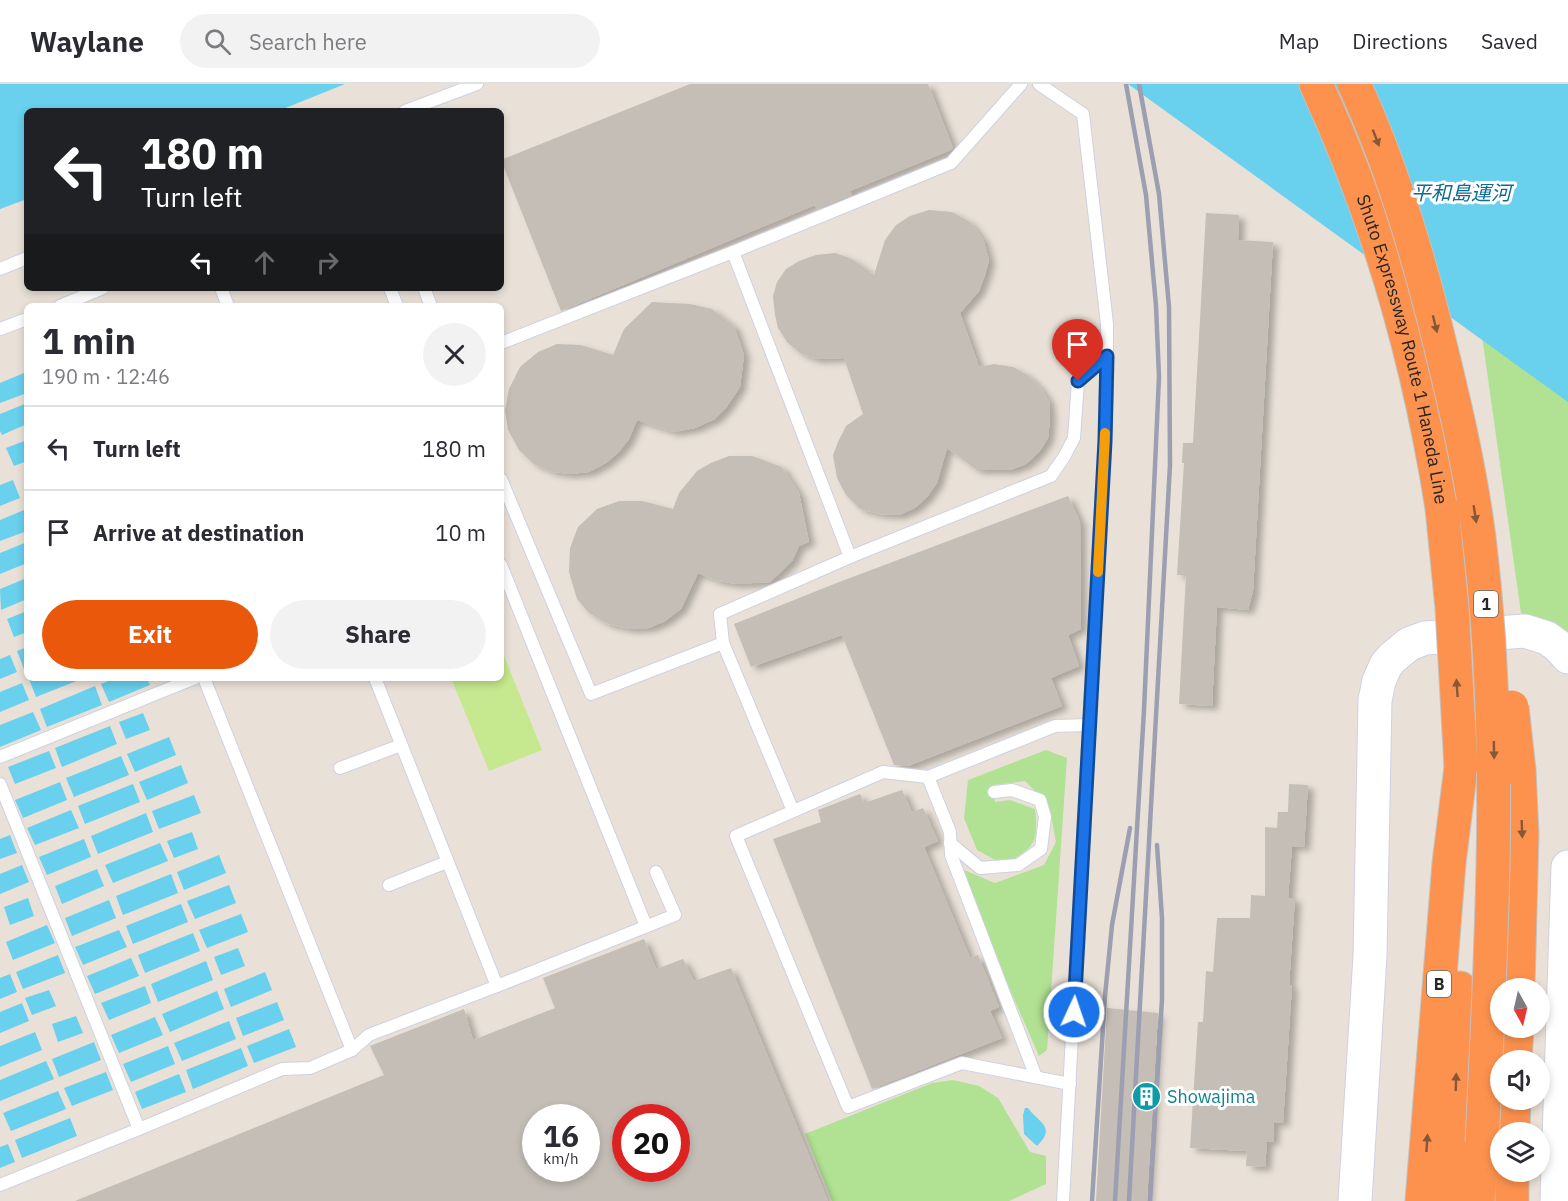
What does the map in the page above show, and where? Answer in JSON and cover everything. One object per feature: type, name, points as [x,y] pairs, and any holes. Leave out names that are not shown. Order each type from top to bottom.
[{"type":"highway","name":"Shuto Expressway Route 1 Haneda Line","points":[[1316,84],[1360,192],[1390,283],[1433,451],[1442,508],[1452,608],[1461,767],[1461,935],[1455,1140],[1450,1201]]},
{"type":"highway","name":"Shuto Expressway Route 1 Haneda Line","points":[[1354,84],[1392,180],[1421,270],[1445,363],[1461,438],[1482,561],[1494,718],[1494,808],[1493,907],[1478,1201]]},
{"type":"highway","points":[[1482,561],[1511,702],[1520,770],[1522,834],[1518,978]]},
{"type":"highway","name":"B","points":[[1422,1201],[1449,863],[1461,767]]},
{"type":"highway","points":[[1512,1182],[1512,1201]]},
{"type":"street","points":[[1355,1201],[1370,956],[1376,700],[1379,681],[1386,665],[1396,654],[1409,644],[1425,638],[1525,630],[1547,638],[1568,657]]},
{"type":"street","points":[[1557,1201],[1568,867]]},
{"type":"lane","points":[[413,108],[477,84]]},
{"type":"lane","points":[[504,342],[951,163],[1021,84]]},
{"type":"lane","points":[[1039,84],[1083,114],[1107,324],[1107,397],[1063,1201]]},
{"type":"lane","points":[[733,252],[850,557]]},
{"type":"lane","points":[[0,269],[24,259]]},
{"type":"lane","points":[[67,303],[97,291]]},
{"type":"lane","points":[[0,329],[24,320]]},
{"type":"lane","points":[[793,811],[723,643],[720,614],[850,557],[1051,476],[1074,438],[1078,381],[1107,356]]},
{"type":"lane","points":[[504,486],[591,694],[723,643]]},
{"type":"lane","points":[[504,572],[646,926]]},
{"type":"lane","points":[[0,758],[188,681]]},
{"type":"lane","points":[[205,681],[352,1050]]},
{"type":"lane","points":[[376,681],[497,986]]},
{"type":"lane","points":[[1070,1084],[962,1063],[848,1107],[736,836],[883,772],[928,777],[1055,726],[1089,724]]},
{"type":"lane","points":[[340,768],[401,745]]},
{"type":"lane","points":[[928,777],[950,832],[951,855],[1036,1077]]},
{"type":"lane","points":[[0,784],[140,1129]]},
{"type":"lane","points":[[950,843],[980,868],[1018,865],[1041,849],[1045,817],[1040,800],[1012,790],[994,792]]},
{"type":"lane","points":[[389,885],[447,862]]},
{"type":"lane","points":[[0,1185],[282,1069],[310,1068],[352,1050],[369,1035],[675,915],[656,872]]},
{"type":"green space","points":[[1480,322],[1568,389],[1568,636],[1555,626],[1521,613]]},
{"type":"green space","points":[[504,656],[542,750],[489,771],[452,681],[504,681]]},
{"type":"green space","points":[[1046,750],[1067,758],[1047,1050],[1039,1056],[966,889],[964,870],[995,883],[1044,865],[1056,842],[1049,805],[1025,781],[993,785],[995,802],[1010,800],[1035,809],[1036,831],[1032,844],[1022,854],[1004,865],[977,850],[964,818],[968,780]]},
{"type":"green space","points":[[953,1080],[979,1086],[998,1098],[1030,1152],[1046,1156],[1046,1184],[1009,1201],[832,1201],[805,1134],[932,1083]]},
{"type":"water","points":[[0,84],[345,84],[285,108],[24,108],[24,213],[0,223]]},
{"type":"water","name":"平和島運河","points":[[1128,84],[1568,84],[1568,402]]},
{"type":"water","points":[[24,373],[24,394],[0,403],[0,383]]},
{"type":"water","points":[[24,404],[24,425],[2,435],[0,414]]},
{"type":"water","points":[[24,441],[24,462],[14,466],[6,448]]},
{"type":"water","points":[[13,480],[20,498],[0,506],[0,485]]},
{"type":"water","points":[[24,510],[24,532],[0,541],[0,520]]},
{"type":"water","points":[[24,543],[24,564],[0,574],[0,553]]},
{"type":"water","points":[[24,579],[24,600],[1,610],[0,589]]},
{"type":"water","points":[[24,612],[24,633],[14,637],[7,619]]},
{"type":"water","points":[[24,648],[24,669],[17,651]]},
{"type":"water","points":[[10,655],[17,672],[0,679],[0,659]]},
{"type":"water","points":[[30,681],[76,681],[36,697]]},
{"type":"water","points":[[108,681],[148,681],[150,685],[109,702],[101,684]]},
{"type":"water","points":[[22,683],[29,700],[0,712],[0,692]]},
{"type":"water","points":[[95,686],[102,705],[47,727],[40,709]]},
{"type":"water","points":[[33,712],[41,730],[0,747],[0,725]]},
{"type":"water","points":[[143,713],[150,730],[126,739],[119,722]]},
{"type":"water","points":[[110,726],[117,744],[62,767],[55,748]]},
{"type":"water","points":[[169,737],[176,755],[135,772],[127,754]]},
{"type":"water","points":[[49,751],[56,768],[15,784],[8,767]]},
{"type":"water","points":[[121,756],[129,775],[74,797],[66,778]]},
{"type":"water","points":[[181,765],[188,783],[147,800],[139,782]]},
{"type":"water","points":[[60,782],[67,800],[23,818],[15,800]]},
{"type":"water","points":[[133,784],[140,802],[85,824],[78,806]]},
{"type":"water","points":[[194,795],[201,813],[159,829],[152,811]]},
{"type":"water","points":[[71,810],[79,828],[35,845],[27,828]]},
{"type":"water","points":[[146,813],[153,832],[98,854],[91,836]]},
{"type":"water","points":[[192,832],[198,849],[174,858],[167,841]]},
{"type":"water","points":[[10,835],[17,853],[0,859],[0,839]]},
{"type":"water","points":[[84,839],[91,857],[47,875],[39,857]]},
{"type":"water","points":[[160,843],[168,861],[113,883],[105,865]]},
{"type":"water","points":[[219,855],[226,873],[184,890],[177,872]]},
{"type":"water","points":[[22,865],[29,882],[0,894],[0,874]]},
{"type":"water","points":[[97,869],[104,886],[62,904],[55,886]]},
{"type":"water","points":[[171,874],[178,893],[123,915],[116,896]]},
{"type":"water","points":[[229,885],[236,903],[195,919],[187,901]]},
{"type":"water","points":[[28,898],[34,916],[10,925],[4,907]]},
{"type":"water","points":[[109,900],[116,918],[72,936],[65,918]]},
{"type":"water","points":[[181,904],[188,922],[133,944],[126,926]]},
{"type":"water","points":[[241,914],[248,932],[207,948],[199,930]]},
{"type":"water","points":[[47,925],[55,943],[13,960],[6,942]]},
{"type":"water","points":[[119,930],[127,947],[83,965],[75,947]]},
{"type":"water","points":[[193,933],[200,951],[145,973],[138,955]]},
{"type":"water","points":[[238,948],[245,966],[221,975],[214,957]]},
{"type":"water","points":[[58,955],[65,973],[23,989],[16,972]]},
{"type":"water","points":[[131,958],[139,976],[95,994],[87,976]]},
{"type":"water","points":[[206,961],[213,980],[158,1002],[151,984]]},
{"type":"water","points":[[265,972],[272,990],[231,1007],[224,989]]},
{"type":"water","points":[[10,974],[17,992],[0,999],[0,978]]},
{"type":"water","points":[[145,986],[151,1003],[109,1020],[101,1003]]},
{"type":"water","points":[[49,990],[56,1006],[32,1015],[25,998]]},
{"type":"water","points":[[217,991],[224,1009],[170,1032],[162,1014]]},
{"type":"water","points":[[277,1002],[284,1020],[243,1036],[236,1018]]},
{"type":"water","points":[[22,1003],[29,1021],[0,1033],[0,1012]]},
{"type":"water","points":[[76,1016],[83,1033],[58,1042],[52,1024]]},
{"type":"water","points":[[155,1017],[163,1035],[119,1053],[111,1035]]},
{"type":"water","points":[[229,1021],[236,1039],[182,1061],[174,1043]]},
{"type":"water","points":[[289,1029],[296,1047],[254,1063],[247,1046]]},
{"type":"water","points":[[35,1032],[42,1050],[0,1067],[0,1046]]},
{"type":"water","points":[[94,1042],[101,1060],[59,1077],[52,1059]]},
{"type":"water","points":[[168,1046],[175,1064],[131,1082],[123,1064]]},
{"type":"water","points":[[241,1048],[248,1066],[193,1089],[186,1070]]},
{"type":"water","points":[[46,1061],[54,1079],[0,1101],[0,1080]]},
{"type":"water","points":[[106,1072],[113,1090],[72,1106],[64,1088]]},
{"type":"water","points":[[179,1074],[186,1092],[142,1109],[135,1092]]},
{"type":"water","points":[[58,1091],[66,1109],[11,1131],[3,1113]]},
{"type":"water","points":[[1025,1108],[1028,1108],[1046,1130],[1043,1140],[1037,1146],[1024,1134]]},
{"type":"water","points":[[70,1118],[77,1136],[22,1158],[15,1140]]},
{"type":"water","points":[[8,1144],[15,1162],[0,1168],[0,1147]]},
{"type":"pier","points":[[24,200],[24,216],[0,226],[0,209]]},
{"type":"building","points":[[690,84],[928,84],[953,148],[850,191],[852,195],[817,209],[815,205],[561,311],[504,168],[504,159]]},
{"type":"building","points":[[929,210],[952,212],[970,222],[983,239],[989,260],[985,275],[979,291],[960,313],[979,367],[994,364],[1013,367],[1028,375],[1040,387],[1049,401],[1048,438],[1039,452],[1026,464],[1010,470],[977,470],[947,448],[937,483],[927,497],[915,508],[899,515],[879,514],[860,509],[846,495],[837,478],[833,455],[838,442],[846,426],[863,414],[844,358],[815,359],[800,353],[787,342],[778,328],[773,296],[777,282],[786,269],[816,255],[835,253],[852,259],[874,275],[885,240],[896,225],[910,216]]},
{"type":"building","points":[[1206,213],[1239,215],[1238,240],[1273,242],[1253,591],[1248,610],[1217,607],[1212,706],[1179,704],[1186,575],[1177,575],[1184,463],[1182,463],[1183,443],[1193,443]]},
{"type":"building","points":[[652,302],[690,304],[712,309],[734,326],[744,355],[740,387],[726,408],[715,419],[695,428],[674,432],[637,420],[629,439],[619,452],[606,463],[589,472],[570,474],[553,472],[534,464],[519,450],[508,430],[505,410],[509,389],[520,367],[538,352],[557,344],[581,345],[613,355],[624,329]]},
{"type":"building","points":[[729,456],[752,456],[782,467],[799,493],[809,542],[799,546],[792,561],[770,582],[737,584],[718,581],[698,573],[681,609],[665,621],[649,628],[629,629],[608,624],[589,613],[577,599],[569,572],[570,548],[578,527],[597,509],[619,501],[642,501],[673,509],[679,493],[697,471]]},
{"type":"building","points":[[1068,496],[1080,522],[1081,629],[1068,635],[1079,666],[1051,678],[1062,706],[908,766],[894,765],[842,635],[751,667],[734,624]]},
{"type":"building","points":[[1289,784],[1308,785],[1304,847],[1292,846],[1288,898],[1295,898],[1283,1123],[1274,1122],[1273,1142],[1267,1141],[1265,1167],[1246,1166],[1247,1151],[1190,1148],[1198,1022],[1203,1022],[1206,971],[1213,972],[1217,918],[1250,918],[1251,895],[1265,896],[1265,827],[1277,828],[1278,812],[1288,812]]},
{"type":"building","points":[[902,790],[912,812],[923,808],[938,841],[924,847],[970,958],[978,955],[999,1007],[990,1011],[1002,1038],[872,1089],[773,839],[821,822],[818,810],[860,794],[864,803]]},
{"type":"building","points":[[644,939],[656,969],[683,959],[694,981],[731,968],[828,1201],[75,1201],[384,1075],[370,1046],[464,1009],[473,1040],[555,1008],[543,978]]},
{"type":"building","points":[[1107,1008],[1158,1013],[1147,1201],[1096,1201]]},
{"type":"railway","points":[[1115,1201],[1144,710],[1159,377],[1156,306],[1146,195],[1126,84]]},
{"type":"railway","points":[[1129,1201],[1170,465],[1169,307],[1159,194],[1139,84]]},
{"type":"railway","points":[[1092,1201],[1105,996],[1112,925],[1130,828]]},
{"type":"railway","points":[[1150,1201],[1162,999],[1162,918],[1157,845]]},
{"type":"slow traffic","points":[[1098,572],[1105,433]]},
{"type":"place","name":"Showajima","points":[[1146,1097]]},
{"type":"route","points":[[1074,1012],[1105,441],[1107,356],[1078,381]]}]
